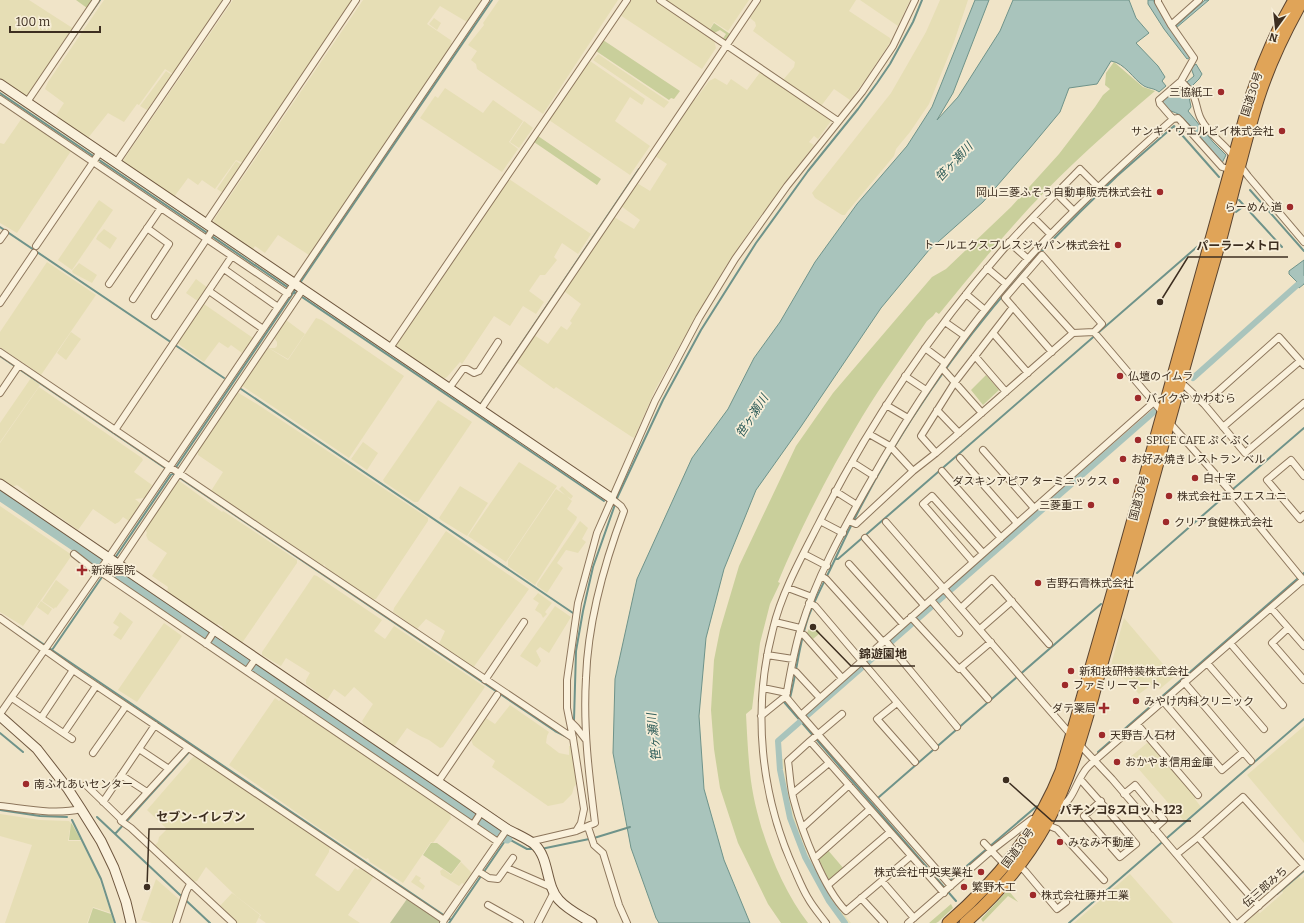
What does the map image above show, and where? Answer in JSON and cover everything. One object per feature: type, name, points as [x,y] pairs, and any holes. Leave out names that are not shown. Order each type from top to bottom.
[{"type":"highway","name":"国道30号","points":[[1236,166],[1250,99],[1264,59],[1275,34],[1294,0]]},
{"type":"highway","name":"国道30号","points":[[1046,818],[1055,787],[1076,740],[1170,422],[1175,383],[1236,166],[1266,77],[1282,38],[1303,0]]},
{"type":"highway","name":"国道30号","points":[[948,923],[1013,863],[1046,818],[1065,786],[1118,573],[1162,412],[1175,383]]},
{"type":"highway","name":"国道30号","points":[[965,923],[982,908],[1006,881],[1013,863]]},
{"type":"street","points":[[27,102],[96,0]]},
{"type":"street","points":[[116,163],[227,0]]},
{"type":"street","points":[[206,223],[356,0]]},
{"type":"street","points":[[131,923],[126,902],[114,868],[101,841],[81,809],[68,789],[41,754],[22,734],[0,715],[107,559],[175,472],[486,0]]},
{"type":"street","points":[[390,348],[627,0]]},
{"type":"street","points":[[660,0],[838,121]]},
{"type":"street","points":[[481,409],[725,44],[757,0]]},
{"type":"street","points":[[576,831],[581,823],[584,809],[567,708],[567,680],[578,603],[597,533],[614,500],[655,401],[707,305],[735,259],[787,186],[862,92],[893,46],[915,0]]},
{"type":"street","points":[[1158,0],[1172,28],[1194,58],[1183,83],[1171,89],[1160,98],[1160,104],[1173,120]]},
{"type":"street","points":[[1172,28],[1200,0]]},
{"type":"street","points":[[1183,83],[1194,97],[1200,119],[1213,136],[1230,150],[1236,166],[1304,242]]},
{"type":"street","points":[[0,84],[27,102],[161,208],[210,234],[295,290],[390,348],[621,506],[624,511],[602,578],[588,653],[586,685],[586,740],[595,823],[588,827],[534,846],[474,824],[207,642],[74,554]]},
{"type":"street","points":[[0,99],[96,157],[116,163],[206,223],[210,234],[232,256],[295,290]]},
{"type":"street","points":[[761,716],[787,695],[794,671],[793,659],[812,605],[812,597],[824,577],[827,566],[843,533],[859,511],[874,476],[892,449],[908,418],[926,390],[944,368],[965,336],[1006,284],[1050,234],[1098,187],[1173,120],[1178,118],[1222,167],[1236,166]]},
{"type":"street","points":[[0,302],[96,157]]},
{"type":"street","points":[[826,923],[808,898],[789,859],[779,831],[767,787],[761,716],[767,655],[775,622],[788,588],[835,491],[886,405],[924,348],[1009,242],[1080,169],[1098,187]]},
{"type":"street","points":[[1056,193],[1074,211]]},
{"type":"street","points":[[109,284],[161,208]]},
{"type":"street","points":[[1033,218],[1050,234]]},
{"type":"street","points":[[133,299],[169,244],[147,228]]},
{"type":"street","points":[[0,240],[5,233]]},
{"type":"street","points":[[155,316],[210,234]]},
{"type":"street","points":[[1009,242],[1028,259]]},
{"type":"street","points":[[1052,352],[1005,298],[1042,255],[1102,324],[1096,334]]},
{"type":"street","points":[[115,430],[232,256]]},
{"type":"street","points":[[987,268],[1006,284]]},
{"type":"street","points":[[224,269],[278,307]]},
{"type":"street","points":[[1023,278],[1073,333]]},
{"type":"street","points":[[118,564],[263,329],[278,307],[295,290]]},
{"type":"street","points":[[209,291],[263,329]]},
{"type":"street","points":[[966,294],[985,310]]},
{"type":"street","points":[[936,453],[921,436],[955,382],[1013,307]]},
{"type":"street","points":[[945,322],[965,336]]},
{"type":"street","points":[[993,333],[1028,373]]},
{"type":"street","points":[[852,522],[859,511],[913,472],[936,453],[1073,333],[1096,334],[1232,493],[1302,578],[1271,608],[1094,761],[1084,772],[1068,802],[1046,818],[1032,819],[988,847],[948,887],[908,923]]},
{"type":"street","points":[[1204,404],[1279,337],[1302,363],[1224,427]]},
{"type":"street","points":[[450,388],[463,369],[468,369],[474,373],[479,371],[498,342]]},
{"type":"street","points":[[924,348],[944,368],[982,413]]},
{"type":"street","points":[[0,352],[18,367],[115,430],[175,472],[573,738]]},
{"type":"street","points":[[975,356],[1006,392]]},
{"type":"street","points":[[0,393],[18,367]]},
{"type":"street","points":[[905,376],[926,390]]},
{"type":"street","points":[[1175,383],[1188,389],[1204,404],[1245,453],[1304,403]]},
{"type":"street","points":[[803,718],[820,698],[842,678],[863,663],[903,624],[914,619],[924,605],[933,603],[947,591],[973,562],[1154,402]]},
{"type":"street","points":[[886,405],[908,418]]},
{"type":"street","points":[[937,410],[959,433]]},
{"type":"street","points":[[869,434],[892,449],[913,472]]},
{"type":"street","points":[[983,450],[1034,508]]},
{"type":"street","points":[[960,458],[1017,523]]},
{"type":"street","points":[[1304,476],[1291,460],[1267,480],[1300,518],[1304,515]]},
{"type":"street","points":[[852,462],[874,476]]},
{"type":"street","points":[[942,471],[1001,538]]},
{"type":"street","points":[[0,484],[107,559],[118,564],[254,660],[438,782],[481,813],[503,835]]},
{"type":"street","points":[[835,491],[859,511]]},
{"type":"street","points":[[973,562],[923,504],[932,496],[983,553]]},
{"type":"street","points":[[820,521],[843,533]]},
{"type":"street","points":[[886,522],[1177,854],[1235,923]]},
{"type":"street","points":[[865,538],[924,605]]},
{"type":"street","points":[[804,554],[827,566]]},
{"type":"street","points":[[850,564],[903,624]]},
{"type":"street","points":[[824,577],[886,642],[957,727]]},
{"type":"street","points":[[961,608],[992,579],[1049,644]]},
{"type":"street","points":[[788,588],[812,597]]},
{"type":"street","points":[[980,629],[1012,601]]},
{"type":"street","points":[[933,603],[958,633]]},
{"type":"street","points":[[812,605],[935,746]]},
{"type":"street","points":[[1271,608],[1304,646]]},
{"type":"street","points":[[0,618],[47,648],[73,670],[155,726],[445,919],[480,873],[503,835]]},
{"type":"street","points":[[914,619],[959,669],[961,668],[988,699]]},
{"type":"street","points":[[485,680],[524,622]]},
{"type":"street","points":[[775,622],[801,633],[842,678]]},
{"type":"street","points":[[1288,628],[1272,643],[1304,680]]},
{"type":"street","points":[[207,642],[214,632]]},
{"type":"street","points":[[961,668],[991,642]]},
{"type":"street","points":[[1230,643],[1283,704]]},
{"type":"street","points":[[767,655],[793,659]]},
{"type":"street","points":[[247,670],[254,660]]},
{"type":"street","points":[[1207,663],[1264,729]]},
{"type":"street","points":[[41,718],[73,670]]},
{"type":"street","points":[[794,671],[820,698]]},
{"type":"street","points":[[1184,682],[1251,761]]},
{"type":"street","points":[[64,733],[96,686]]},
{"type":"street","points":[[763,688],[787,695],[803,718],[829,763],[911,856],[948,887]]},
{"type":"street","points":[[438,782],[497,695]]},
{"type":"street","points":[[12,698],[72,739]]},
{"type":"street","points":[[1163,701],[1222,770],[1243,752]]},
{"type":"street","points":[[897,703],[878,719],[915,762]]},
{"type":"street","points":[[93,754],[126,706]]},
{"type":"street","points":[[842,714],[788,761],[793,800],[802,828],[828,886],[846,911],[911,856]]},
{"type":"street","points":[[570,721],[586,740]]},
{"type":"street","points":[[1137,724],[1198,795]]},
{"type":"street","points":[[103,802],[155,726]]},
{"type":"street","points":[[814,737],[948,887]]},
{"type":"street","points":[[139,749],[169,769]]},
{"type":"street","points":[[123,823],[147,792],[190,749]]},
{"type":"street","points":[[792,794],[829,763]]},
{"type":"street","points":[[121,775],[147,792]]},
{"type":"street","points":[[1080,779],[1101,801],[1136,844],[1120,857],[1084,816],[1101,801]]},
{"type":"street","points":[[86,785],[123,823],[131,828],[233,923]]},
{"type":"street","points":[[802,828],[849,785]]},
{"type":"street","points":[[1124,794],[1135,785],[1164,820],[1154,829]]},
{"type":"street","points":[[1177,854],[1243,797],[1304,866]]},
{"type":"street","points":[[0,806],[70,812],[81,809]]},
{"type":"street","points":[[815,858],[870,809]]},
{"type":"street","points":[[474,824],[481,813]]},
{"type":"street","points":[[1046,818],[1104,880]]},
{"type":"street","points":[[588,827],[594,845],[603,854],[619,905],[627,923]]},
{"type":"street","points":[[828,886],[890,832]]},
{"type":"street","points":[[1198,837],[1259,906]]},
{"type":"street","points":[[534,846],[558,900],[575,913],[592,923]]},
{"type":"street","points":[[988,847],[1013,863],[1057,909],[1066,902]]},
{"type":"street","points":[[480,873],[495,880],[498,879],[513,858]]},
{"type":"street","name":"伝三郎みち","points":[[1239,923],[1304,866]]},
{"type":"street","points":[[507,868],[554,890]]},
{"type":"street","points":[[882,881],[914,918]]},
{"type":"street","points":[[176,923],[190,884]]},
{"type":"street","points":[[539,923],[554,890]]},
{"type":"street","points":[[861,898],[884,923]]},
{"type":"street","points":[[488,905],[520,923]]},
{"type":"shaded area","points":[[0,0],[29,0],[74,29],[27,98],[0,80]]},
{"type":"shaded area","points":[[104,0],[223,0],[173,74],[165,69],[139,105],[137,104],[124,122],[108,113],[88,138],[55,117],[64,103],[45,89],[48,82]]},
{"type":"shaded area","points":[[233,0],[353,0],[243,163],[236,160],[215,189],[202,180],[198,185],[188,178],[174,197],[122,162]]},
{"type":"shaded area","points":[[363,0],[482,0],[467,22],[440,6],[427,24],[452,41],[451,43],[453,44],[309,255],[278,235],[265,253],[255,246],[252,251],[214,225],[215,223],[213,221]]},
{"type":"shaded area","points":[[499,0],[618,0],[543,114],[477,69],[476,64],[471,60],[477,51],[468,45],[484,25],[483,23]]},
{"type":"shaded area","points":[[630,0],[655,0],[714,40],[716,48],[702,69],[620,15]]},
{"type":"shaded area","points":[[665,0],[749,0],[728,31],[714,22],[709,30]]},
{"type":"shaded area","points":[[761,0],[856,0],[849,11],[890,38],[891,41],[850,100],[834,89],[821,106],[783,80],[794,67],[795,62],[753,31],[756,26],[755,22],[750,18]]},
{"type":"shaded area","points":[[860,0],[910,0],[898,26]]},
{"type":"shaded area","points":[[940,0],[968,0],[954,42],[929,104],[910,132],[896,149],[894,156],[845,215],[842,215],[815,198],[812,193],[891,93],[926,32]]},
{"type":"shaded area","points":[[434,18],[441,23],[437,30],[429,24]]},
{"type":"shaded area","points":[[598,54],[669,102],[664,108],[593,60]]},
{"type":"shaded area","points":[[590,61],[645,99],[642,105],[630,97],[615,121],[650,146],[630,175],[549,120]]},
{"type":"shaded area","points":[[166,71],[172,75],[147,110],[140,106]]},
{"type":"shaded area","points":[[761,71],[831,119],[831,121],[818,139],[814,136],[809,142],[814,145],[754,225],[726,266],[655,390],[634,438],[556,387],[554,389],[516,362],[534,335],[548,344],[561,326],[567,330],[572,323],[570,321],[581,304],[564,291],[614,217],[634,229],[640,220],[621,206],[637,183],[650,191],[667,164],[655,156],[694,99],[695,100],[709,81],[715,78],[727,85],[731,79],[747,90]]},
{"type":"shaded area","points":[[445,88],[483,113],[493,100],[523,121],[509,142],[518,149],[502,172],[420,118],[435,96],[438,98]]},
{"type":"shaded area","points":[[22,118],[71,151],[17,233],[0,223],[0,143],[4,144]]},
{"type":"shaded area","points":[[524,121],[533,128],[519,148],[510,142]]},
{"type":"shaded area","points":[[236,161],[242,165],[223,193],[217,189]]},
{"type":"shaded area","points":[[509,179],[591,234],[578,254],[562,243],[554,257],[557,260],[545,275],[540,275],[529,291],[544,302],[536,314],[523,306],[510,326],[494,316],[462,364],[460,362],[447,377],[443,379],[395,347]]},
{"type":"shaded area","points":[[99,200],[113,210],[72,270],[58,260]]},
{"type":"shaded area","points":[[104,229],[117,238],[110,249],[96,239]]},
{"type":"shaded area","points":[[47,262],[96,295],[41,375],[0,347],[0,332]]},
{"type":"shaded area","points":[[79,263],[97,275],[92,283],[73,273],[72,271]]},
{"type":"shaded area","points":[[196,279],[208,288],[199,302],[186,293]]},
{"type":"shaded area","points":[[204,304],[253,338],[242,353],[231,345],[228,348],[219,342],[204,362],[177,343]]},
{"type":"shaded area","points":[[316,318],[322,320],[404,376],[349,458],[241,385],[267,347],[288,360]]},
{"type":"shaded area","points":[[286,320],[305,334],[288,359],[269,348],[275,348],[277,346],[277,342],[273,337]]},
{"type":"shaded area","points":[[71,332],[81,339],[66,360],[57,353]]},
{"type":"shaded area","points":[[31,378],[40,385],[0,442],[0,423]]},
{"type":"shaded area","points":[[39,387],[142,458],[143,460],[134,472],[152,485],[144,498],[135,499],[141,504],[129,521],[123,517],[115,524],[93,509],[78,530],[58,516],[52,514],[51,511],[44,509],[41,504],[31,499],[28,493],[17,485],[12,487],[0,479],[0,443]]},
{"type":"shaded area","points":[[237,392],[428,518],[428,521],[376,599],[372,600],[326,568],[324,564],[323,566],[211,491],[223,472],[198,455],[198,450]]},
{"type":"shaded area","points":[[438,400],[472,422],[418,502],[414,502],[383,480]]},
{"type":"shaded area","points":[[363,442],[378,453],[367,470],[351,459]]},
{"type":"shaded area","points":[[519,462],[557,486],[506,562],[468,536]]},
{"type":"shaded area","points":[[178,480],[222,512],[223,511],[297,560],[297,563],[242,643],[222,629],[223,627],[218,624],[217,626],[167,592],[168,587],[152,576],[167,553],[148,540],[145,528]]},
{"type":"shaded area","points":[[460,486],[488,503],[467,536],[439,518]]},
{"type":"shaded area","points":[[562,486],[573,496],[571,499],[567,496],[572,501],[567,509],[577,517],[535,585],[508,566],[508,560],[556,489],[565,495],[559,489]]},
{"type":"shaded area","points":[[0,506],[72,555],[23,626],[0,612]]},
{"type":"shaded area","points":[[580,521],[588,528],[582,539],[586,542],[578,553],[566,550],[557,563],[563,568],[547,593],[537,586],[537,584]]},
{"type":"shaded area","points":[[446,531],[529,589],[473,668],[439,644],[445,631],[426,619],[417,629],[393,612],[394,608]]},
{"type":"shaded area","points":[[314,575],[382,620],[374,631],[385,639],[394,626],[485,687],[443,747],[440,748],[407,728],[395,745],[393,745],[364,725],[362,721],[373,704],[354,687],[345,697],[334,689],[327,700],[306,684],[306,680],[310,673],[286,658],[281,666],[262,655],[262,652]]},
{"type":"shaded area","points":[[56,580],[69,590],[54,609],[42,601]]},
{"type":"shaded area","points":[[538,593],[552,603],[545,612],[547,614],[543,618],[541,614],[535,610],[539,603],[533,599]]},
{"type":"shaded area","points":[[41,601],[52,609],[48,615],[37,607]]},
{"type":"shaded area","points":[[555,606],[571,617],[549,653],[540,647],[536,651],[541,661],[537,667],[520,656]]},
{"type":"shaded area","points":[[120,612],[133,622],[121,640],[113,635],[119,627],[113,623]]},
{"type":"shaded area","points":[[1124,618],[1174,677],[1160,689],[1154,683],[1139,694],[1111,665]]},
{"type":"shaded area","points":[[164,623],[182,636],[137,702],[118,690]]},
{"type":"shaded area","points":[[275,698],[279,701],[281,699],[285,701],[302,712],[303,716],[307,715],[414,788],[415,791],[417,790],[449,811],[451,818],[433,843],[431,842],[403,883],[370,862],[368,858],[366,859],[316,826],[229,765]]},
{"type":"shaded area","points":[[510,705],[549,732],[546,743],[559,753],[569,755],[569,746],[571,746],[577,783],[572,794],[563,803],[548,806],[492,767],[495,761],[473,745],[471,739],[472,736],[484,718],[495,724]]},
{"type":"shaded area","points":[[1304,726],[1304,843],[1247,775]]},
{"type":"shaded area","points":[[1147,743],[1150,744],[1195,796],[1195,799],[1201,807],[1184,821],[1129,758]]},
{"type":"shaded area","points":[[196,756],[281,814],[280,815],[283,815],[314,835],[315,838],[316,837],[331,847],[315,875],[337,891],[339,891],[355,868],[358,870],[360,867],[374,876],[348,915],[360,923],[266,923],[259,918],[261,915],[236,896],[206,867],[197,881],[193,882],[155,845],[166,828],[147,810],[193,757]]},
{"type":"shaded area","points":[[782,759],[784,759],[795,816],[809,852],[826,887],[824,888],[794,822]]},
{"type":"shaded area","points":[[0,814],[40,820],[69,821],[71,823],[68,841],[81,841],[97,872],[111,913],[93,907],[87,923],[5,923],[32,845],[0,836]]},
{"type":"shaded area","points":[[461,862],[472,873],[464,884],[462,883],[459,886],[441,875],[440,871],[443,869],[451,875]]},
{"type":"shaded area","points":[[1130,874],[1173,923],[1074,923]]},
{"type":"shaded area","points":[[416,875],[421,878],[419,881],[425,886],[423,890],[411,882]]},
{"type":"shaded area","points":[[1299,876],[1301,879],[1304,876],[1304,923],[1245,923],[1258,912],[1260,913],[1283,893],[1282,891]]},
{"type":"shaded area","points":[[156,879],[180,900],[173,923],[152,923],[141,920]]},
{"type":"shaded area","points":[[828,890],[839,908],[851,923],[848,923],[837,910],[826,891]]},
{"type":"shaded area","points":[[232,893],[260,915],[256,923],[236,923],[219,907]]},
{"type":"green space","points":[[76,0],[93,0],[87,8]]},
{"type":"green space","points":[[714,23],[730,34],[725,41],[722,40],[726,34],[720,30],[714,33],[709,31]]},
{"type":"green space","points":[[603,40],[680,91],[674,99],[671,98],[669,100],[596,51]]},
{"type":"green space","points":[[1114,62],[1143,87],[1155,91],[1122,119],[1030,207],[939,314],[936,312],[927,321],[850,437],[807,519],[778,582],[780,583],[770,604],[760,643],[752,709],[746,714],[750,773],[757,811],[778,871],[787,890],[808,923],[781,923],[768,904],[738,843],[720,788],[714,749],[711,710],[714,660],[720,630],[739,566],[796,446],[833,393],[932,277],[946,269],[1011,207],[1059,154],[1103,95],[1110,89],[1105,85],[1106,73]]},
{"type":"green space","points":[[538,136],[601,179],[597,185],[534,142]]},
{"type":"green space","points":[[986,375],[999,390],[983,405],[971,390]]},
{"type":"green space","points":[[812,622],[820,633],[813,639],[807,633]]},
{"type":"green space","points":[[71,823],[72,824],[81,840],[69,840]]},
{"type":"green space","points":[[431,843],[437,843],[461,861],[451,874],[423,855]]},
{"type":"green space","points":[[827,849],[844,869],[831,880],[829,880],[818,858]]},
{"type":"green space","points":[[1008,890],[1018,902],[1008,896],[983,922],[981,919]]},
{"type":"green space","points":[[407,899],[439,921],[440,923],[390,923]]},
{"type":"green space","points":[[951,904],[953,908],[938,922],[929,923]]},
{"type":"green space","points":[[93,908],[111,914],[114,923],[88,923]]},
{"type":"water","name":"笹ヶ瀬川","points":[[975,0],[989,0],[953,93],[937,120],[958,97],[1000,31],[1013,0],[1129,0],[1136,18],[1149,33],[1136,43],[1158,66],[1165,77],[1162,81],[1166,86],[1159,92],[1144,86],[1125,68],[1116,62],[1111,61],[1097,84],[1069,88],[1060,112],[1030,148],[983,202],[929,250],[881,308],[756,490],[724,569],[706,638],[699,716],[704,789],[724,860],[750,923],[659,923],[631,848],[613,753],[615,679],[637,579],[692,458],[728,409],[754,358],[780,322],[815,262],[857,204],[907,146],[932,107]]},
{"type":"water","points":[[1148,0],[1154,0],[1191,57],[1187,59],[1164,29],[1148,4]]},
{"type":"water","points":[[1205,0],[1209,0],[1176,28],[1175,27]]},
{"type":"water","points":[[1196,64],[1202,74],[1191,87],[1187,82],[1194,76],[1191,68]]},
{"type":"water","points":[[1183,86],[1187,91],[1186,92],[1189,97],[1191,107],[1188,111],[1213,142],[1226,155],[1222,163],[1181,116],[1166,108],[1164,105],[1162,101],[1175,87]]},
{"type":"water","points":[[1304,260],[1304,284],[1299,288],[1296,285],[1298,283],[1289,274],[1289,271]]},
{"type":"waterway","points":[[62,55],[100,0]]},
{"type":"waterway","points":[[300,283],[492,0]]},
{"type":"waterway","points":[[574,720],[576,651],[593,567],[618,496],[663,400],[701,330],[756,243],[808,171],[858,109],[890,64],[913,22],[922,0]]},
{"type":"waterway","points":[[0,93],[604,501]]},
{"type":"waterway","points":[[1038,255],[1117,176],[1174,126],[1219,177]]},
{"type":"waterway","points":[[480,405],[639,169]]},
{"type":"waterway","points":[[1250,190],[1304,251]]},
{"type":"waterway","points":[[1239,200],[1282,247]]},
{"type":"waterway","points":[[1236,212],[1244,206]]},
{"type":"waterway","points":[[0,227],[224,378]]},
{"type":"waterway","points":[[835,559],[838,559],[1198,246]]},
{"type":"waterway","points":[[790,698],[802,638],[811,610],[876,478],[898,441],[945,369],[998,301],[1026,269]]},
{"type":"waterway","points":[[1193,378],[1304,279]]},
{"type":"waterway","points":[[115,558],[296,289]]},
{"type":"waterway","points":[[0,356],[165,468]]},
{"type":"waterway","points":[[241,389],[573,613]]},
{"type":"waterway","points":[[845,923],[829,901],[805,857],[790,818],[780,770],[778,741],[1155,411]]},
{"type":"waterway","points":[[1232,490],[1304,428]]},
{"type":"waterway","points":[[171,472],[555,731],[569,738]]},
{"type":"waterway","points":[[0,495],[507,838]]},
{"type":"waterway","points":[[1137,573],[1226,495]]},
{"type":"waterway","points":[[105,572],[108,568]]},
{"type":"waterway","points":[[1098,752],[1304,573]]},
{"type":"waterway","points":[[52,650],[102,577]]},
{"type":"waterway","points":[[879,797],[1101,604]]},
{"type":"waterway","points":[[18,627],[451,920]]},
{"type":"waterway","points":[[784,702],[956,901]]},
{"type":"waterway","points":[[1069,923],[1304,719]]},
{"type":"waterway","points":[[0,733],[23,752]]},
{"type":"waterway","points":[[115,834],[190,751]]},
{"type":"waterway","points":[[948,882],[1037,806]]},
{"type":"waterway","points":[[0,810],[40,816],[67,817]]},
{"type":"waterway","points":[[97,817],[210,923]]},
{"type":"waterway","points":[[72,820],[101,879],[115,923]]},
{"type":"waterway","points":[[541,849],[594,838],[630,827]]},
{"type":"waterway","points":[[449,923],[507,838],[527,849],[535,849]]},
{"type":"waterway","points":[[1277,894],[1304,871]]},
{"type":"place","name":"三協紙工","points":[[1221,92]]},
{"type":"place","name":"サンキ・ウエルビイ株式会社","points":[[1282,131]]},
{"type":"place","name":"岡山三菱ふそう自動車販売株式会社","points":[[1160,192]]},
{"type":"place","name":"らーめん 道","points":[[1290,207]]},
{"type":"place","name":"トールエクスプレスジャパン株式会社","points":[[1118,245]]},
{"type":"place","name":"パーラーメトロ","points":[[1160,302]]},
{"type":"place","name":"仏壇のイムラ","points":[[1120,376]]},
{"type":"place","name":"バイクや かわむら","points":[[1138,398]]},
{"type":"place","name":"SPICE CAFE ぷくぷく","points":[[1138,440]]},
{"type":"place","name":"お好み焼きレストラン ベル","points":[[1123,459]]},
{"type":"place","name":"白十字","points":[[1195,478]]},
{"type":"place","name":"ダスキンアピア ターミニックス","points":[[1116,481]]},
{"type":"place","name":"株式会社エフエスユニ","points":[[1169,496]]},
{"type":"place","name":"三菱重工","points":[[1091,505]]},
{"type":"place","name":"クリア食健株式会社","points":[[1166,522]]},
{"type":"place","name":"新海医院","points":[[82,570]]},
{"type":"place","name":"吉野石膏株式会社","points":[[1038,583]]},
{"type":"place","name":"錦遊園地","points":[[813,627]]},
{"type":"place","name":"新和技研特装株式会社","points":[[1071,671]]},
{"type":"place","name":"ファミリーマート","points":[[1065,685]]},
{"type":"place","name":"みやけ内科クリニック","points":[[1136,701]]},
{"type":"place","name":"ダテ薬局","points":[[1104,708]]},
{"type":"place","name":"天野吉人石材","points":[[1102,735]]},
{"type":"place","name":"おかやま信用金庫","points":[[1117,762]]},
{"type":"place","name":"パチンコ&スロット123","points":[[1006,780]]},
{"type":"place","name":"南ふれあいセンター","points":[[26,784]]},
{"type":"place","name":"みなみ不動産","points":[[1060,842]]},
{"type":"place","name":"株式会社中央実業社","points":[[981,872]]},
{"type":"place","name":"セブン-イレブン","points":[[147,887]]},
{"type":"place","name":"繁野木工","points":[[964,887]]},
{"type":"place","name":"株式会社藤井工業","points":[[1033,895]]}]
